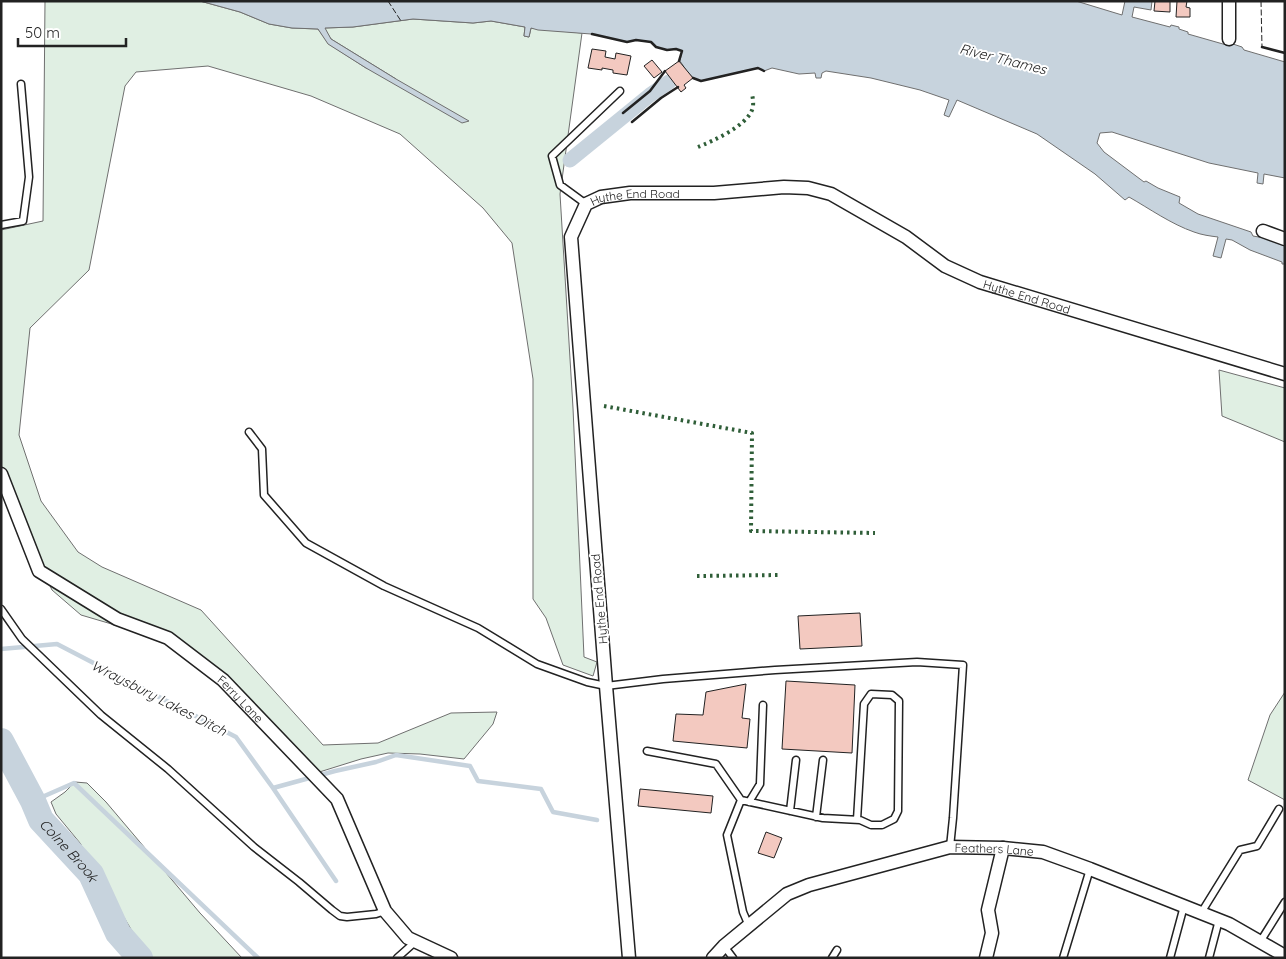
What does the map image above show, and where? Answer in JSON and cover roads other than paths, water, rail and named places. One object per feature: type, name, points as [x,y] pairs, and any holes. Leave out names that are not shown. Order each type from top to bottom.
[{"type":"street","points":[[1229,1],[1229,40]]},
{"type":"street","name":"Hythe End Road","points":[[629,958],[571,237],[586,204],[601,197],[630,193],[714,194],[784,187],[808,188],[831,194],[906,237],[945,266],[980,282],[1285,374]]},
{"type":"street","points":[[1263,231],[1285,239]]},
{"type":"street","name":"Ferry Lane","points":[[1,474],[39,571],[118,618],[168,638],[224,680],[337,799],[385,911],[408,938],[451,958]]},
{"type":"street","name":"Feathers Lane","points":[[713,958],[724,946],[787,894],[809,885],[950,847],[1003,848],[1043,852],[1219,920],[1260,942],[1271,953],[1285,956]]},
{"type":"street","points":[[986,958],[992,933],[988,910],[1003,848]]},
{"type":"lane","points":[[1,225],[23,221],[28,177],[21,84]]},
{"type":"lane","points":[[586,204],[560,185],[552,156],[620,91]]},
{"type":"lane","points":[[249,432],[262,449],[264,494],[306,543],[384,586],[478,628],[537,664],[587,682],[606,686],[663,679],[784,669],[917,662],[962,665],[950,847]]},
{"type":"lane","points":[[1,609],[22,639],[101,715],[168,769],[254,847],[332,910],[340,916],[347,918],[385,911]]},
{"type":"lane","points":[[648,751],[716,764],[741,800],[816,817],[857,820],[871,825],[882,825],[894,819],[898,811],[899,701],[892,695],[871,694],[864,704],[857,820]]},
{"type":"lane","points":[[749,802],[760,784],[763,705]]},
{"type":"lane","points":[[790,811],[796,760]]},
{"type":"lane","points":[[816,817],[823,760]]},
{"type":"lane","points":[[741,800],[727,835],[743,912],[749,926]]},
{"type":"lane","points":[[1201,913],[1240,850],[1257,846],[1279,809]]},
{"type":"lane","points":[[1063,958],[1090,869]]},
{"type":"lane","points":[[1260,942],[1285,902]]},
{"type":"lane","points":[[1170,958],[1184,906]]},
{"type":"lane","points":[[1209,958],[1219,920]]},
{"type":"lane","points":[[397,958],[414,942]]},
{"type":"lane","points":[[724,946],[733,958]]},
{"type":"lane","points":[[832,958],[837,950]]},
{"type":"water","name":"River Thames","points":[[200,1],[1076,1],[1122,15],[1125,1],[1152,1],[1151,10],[1134,7],[1132,17],[1170,27],[1171,25],[1179,27],[1179,29],[1188,32],[1188,34],[1230,46],[1233,44],[1242,47],[1244,50],[1285,62],[1285,178],[1264,174],[1263,184],[1257,183],[1258,173],[1209,163],[1112,132],[1100,133],[1097,143],[1104,152],[1144,182],[1146,181],[1180,197],[1179,203],[1198,214],[1251,232],[1253,236],[1276,240],[1285,244],[1285,264],[1226,239],[1221,258],[1213,256],[1218,237],[1185,229],[1129,197],[1125,200],[1095,174],[1037,134],[957,100],[949,117],[944,115],[949,100],[920,90],[871,78],[826,71],[822,73],[821,78],[816,78],[815,73],[799,74],[772,68],[764,71],[758,68],[701,81],[688,73],[680,61],[682,51],[676,49],[667,50],[656,47],[651,42],[636,40],[627,42],[591,34],[531,28],[529,37],[524,36],[525,27],[491,21],[473,23],[413,19],[353,27],[325,28],[331,39],[469,121],[462,123],[328,44],[318,29],[292,28],[269,24],[240,12]]},
{"type":"waterway","points":[[570,160],[650,95],[669,82]]},
{"type":"waterway","name":"Wraysbury Lakes Ditch","points":[[1,649],[57,644],[236,737],[336,881]]},
{"type":"waterway","name":"Colne Brook","points":[[1,741],[41,820],[91,874],[118,933],[140,958]]},
{"type":"waterway","points":[[273,788],[376,762],[396,755],[470,766],[478,781],[541,789],[553,812],[597,820]]},
{"type":"waterway","points":[[33,801],[74,783],[258,958]]}]
